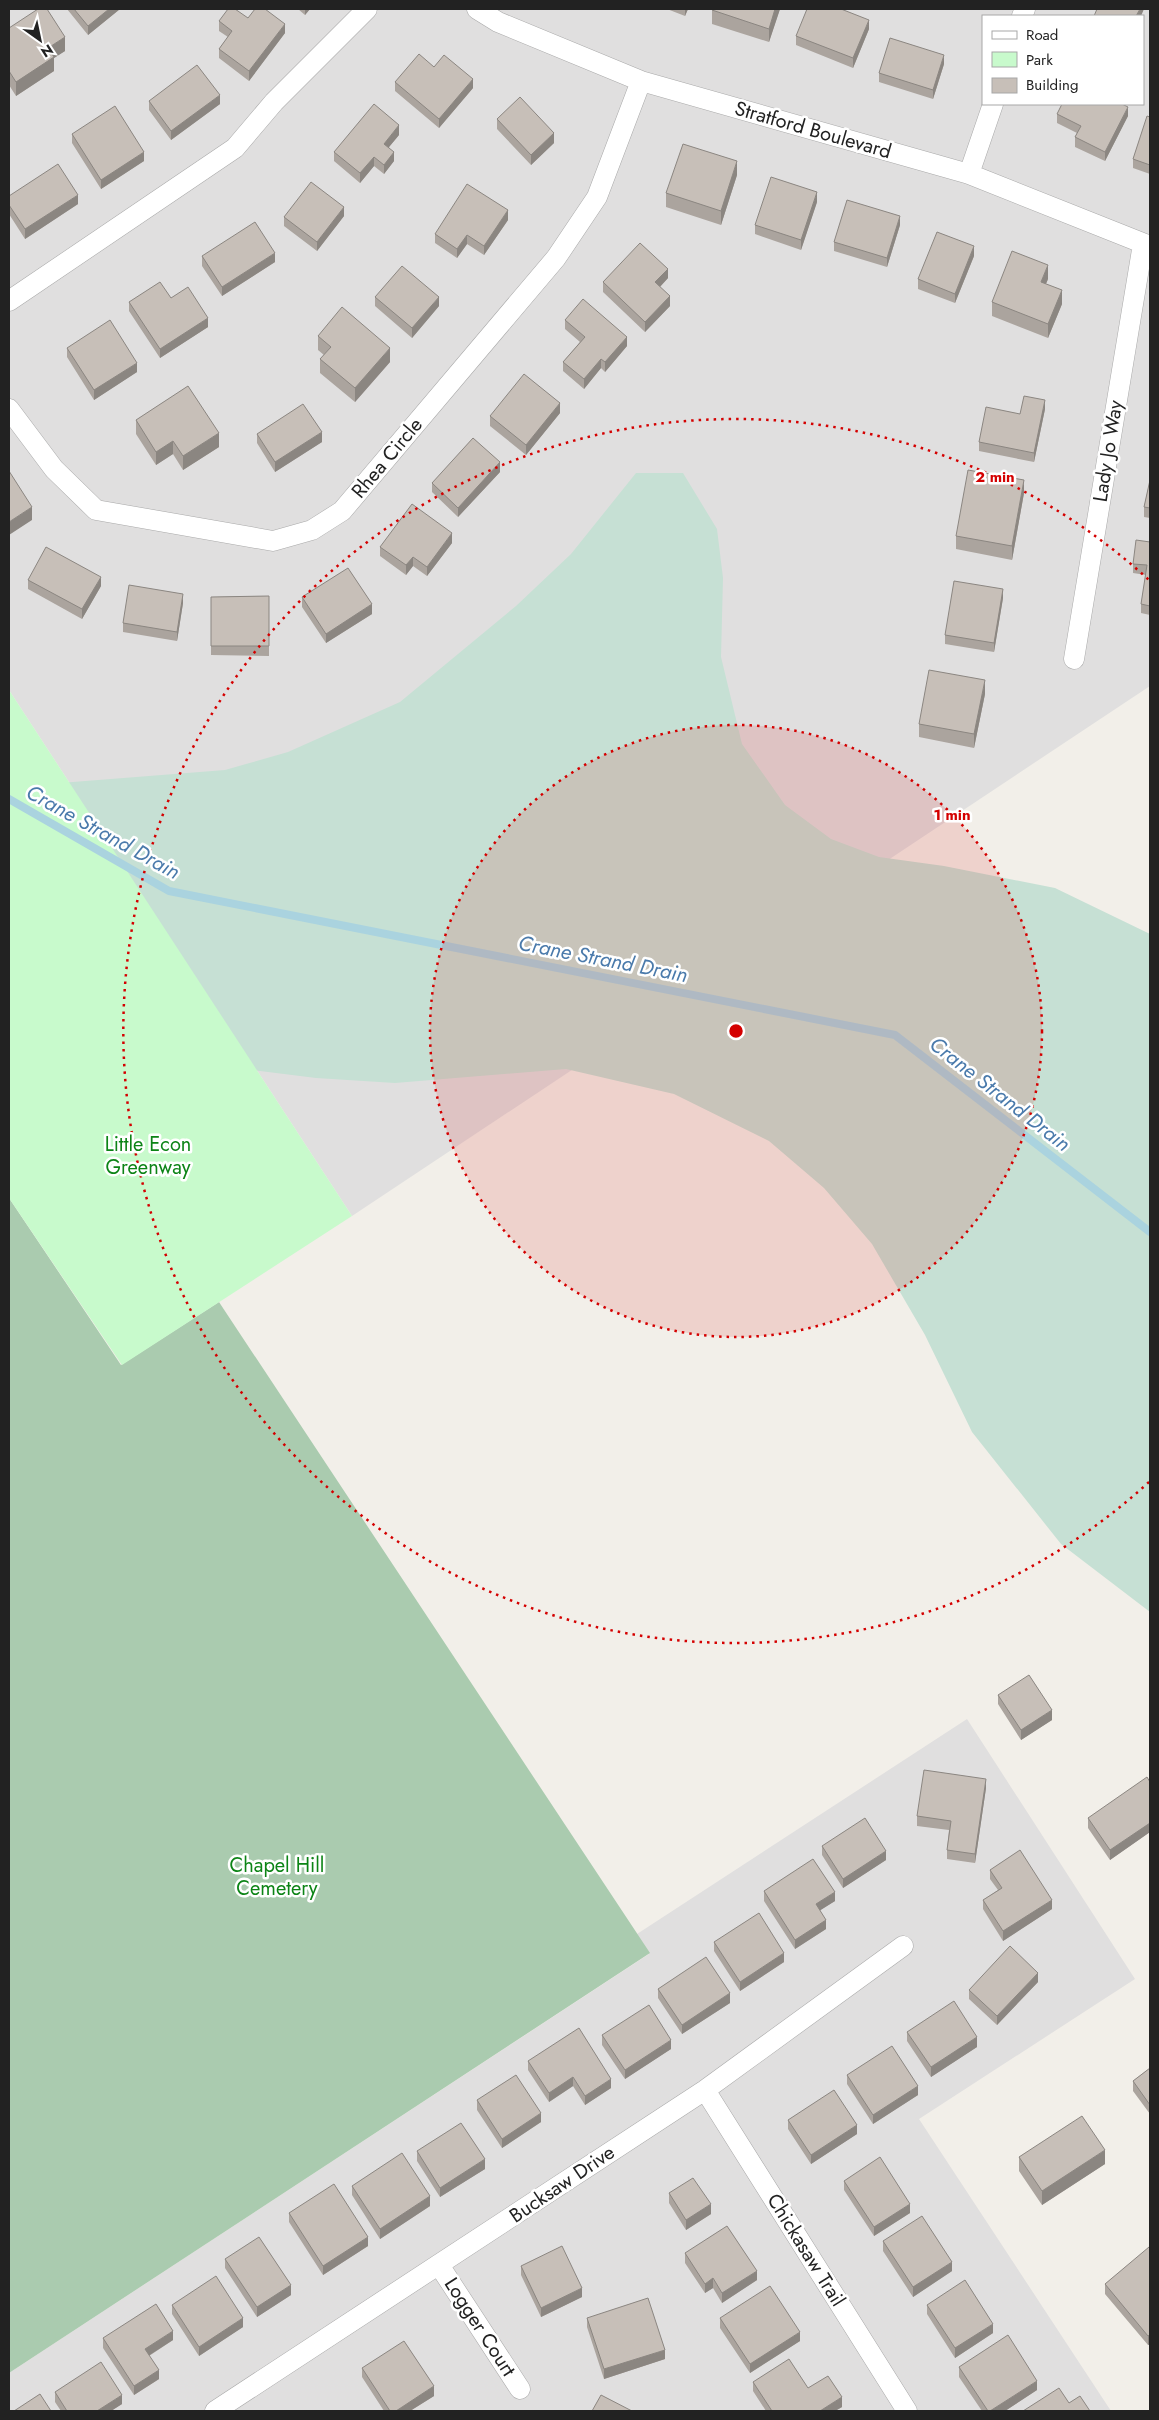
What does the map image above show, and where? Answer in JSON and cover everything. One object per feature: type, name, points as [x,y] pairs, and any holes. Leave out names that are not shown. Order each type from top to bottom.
[{"type":"street","points":[[9,302],[235,148],[274,102],[367,9]]},
{"type":"street","name":"Stratford Boulevard","points":[[478,9],[498,22],[641,80],[969,174],[1146,245]]},
{"type":"street","name":"Rhea Circle","points":[[9,409],[54,469],[96,510],[273,541],[312,530],[342,511],[556,258],[597,197],[641,80]]},
{"type":"street","points":[[969,174],[993,105]]},
{"type":"street","name":"Lady Jo Way","points":[[1074,659],[1146,245]]},
{"type":"street","name":"Bucksaw Drive","points":[[215,2411],[705,2090],[902,1946]]},
{"type":"street","name":"Chickasaw Trail","points":[[705,2090],[907,2411]]},
{"type":"street","name":"Logger Court","points":[[440,2265],[520,2389]]},
{"type":"shaded area","points":[[9,9],[1150,9],[1150,686],[352,1216],[9,690]]},
{"type":"shaded area","points":[[967,1719],[1135,1979],[919,2119],[1111,2411],[9,2411],[9,2373],[649,1954],[637,1934]]},
{"type":"green space","points":[[636,473],[683,473],[717,529],[723,578],[721,657],[742,744],[785,805],[831,839],[879,857],[944,866],[1055,888],[1150,934],[1150,1612],[1061,1544],[972,1432],[925,1335],[872,1244],[824,1188],[769,1141],[674,1094],[566,1069],[395,1083],[316,1078],[252,1070],[9,1201],[9,794],[60,783],[225,770],[288,752],[400,702],[516,606],[571,554]]},
{"type":"green space","name":"Little Econ Greenway","points":[[9,690],[352,1216],[122,1365],[9,1198]]},
{"type":"green space","name":"Chapel Hill Cemetery","points":[[9,1198],[121,1365],[219,1302],[650,1953],[9,2373]]},
{"type":"building","points":[[38,9],[47,9],[65,37],[48,48],[54,57],[16,82],[9,71],[9,28]]},
{"type":"building","points":[[74,9],[109,9],[88,26]]},
{"type":"building","points":[[228,9],[235,9],[248,18],[255,9],[265,9],[285,24],[249,71],[219,49],[232,31],[219,21]]},
{"type":"building","points":[[712,9],[775,9],[769,29]]},
{"type":"building","points":[[807,9],[841,9],[869,20],[853,58],[796,36]]},
{"type":"building","points":[[1097,9],[1140,9],[1137,15],[1094,15]]},
{"type":"building","points":[[890,38],[944,55],[933,90],[879,73]]},
{"type":"building","points":[[419,54],[434,67],[444,55],[473,79],[439,119],[395,82]]},
{"type":"building","points":[[197,65],[220,95],[171,131],[149,101]]},
{"type":"building","points":[[520,97],[554,133],[531,155],[497,119]]},
{"type":"building","points":[[374,104],[399,125],[384,144],[394,152],[384,165],[374,157],[360,173],[334,152]]},
{"type":"building","points":[[1062,105],[1124,105],[1128,107],[1105,152],[1075,137],[1081,126],[1057,114]]},
{"type":"building","points":[[115,106],[144,152],[101,180],[72,134]]},
{"type":"building","points":[[1147,116],[1150,117],[1150,165],[1133,159]]},
{"type":"building","points":[[683,144],[737,161],[721,211],[666,193]]},
{"type":"building","points":[[58,164],[78,195],[25,229],[9,205],[9,196]]},
{"type":"building","points":[[771,177],[817,192],[801,240],[755,225]]},
{"type":"building","points":[[311,182],[344,207],[317,242],[284,217]]},
{"type":"building","points":[[467,184],[508,210],[484,246],[467,235],[457,249],[435,234]]},
{"type":"building","points":[[847,200],[900,216],[887,258],[834,242]]},
{"type":"building","points":[[255,222],[275,253],[222,287],[202,256]]},
{"type":"building","points":[[937,232],[974,246],[955,294],[918,279]]},
{"type":"building","points":[[640,243],[668,269],[655,282],[670,296],[645,322],[603,282]]},
{"type":"building","points":[[1012,251],[1048,265],[1041,282],[1062,290],[1048,324],[992,302]]},
{"type":"building","points":[[402,266],[439,297],[412,328],[375,297]]},
{"type":"building","points":[[160,282],[171,298],[188,287],[208,318],[160,349],[129,302]]},
{"type":"building","points":[[583,299],[627,337],[605,362],[601,359],[584,379],[563,362],[585,337],[565,320]]},
{"type":"building","points":[[342,307],[390,348],[355,388],[320,359],[331,347],[318,336]]},
{"type":"building","points":[[110,320],[137,363],[94,390],[67,348]]},
{"type":"building","points":[[524,374],[560,403],[526,445],[490,416]]},
{"type":"building","points":[[188,386],[219,433],[183,456],[173,441],[156,452],[136,420]]},
{"type":"building","points":[[1024,396],[1045,400],[1034,453],[979,442],[986,407],[1020,414]]},
{"type":"building","points":[[303,404],[322,432],[275,462],[257,434]]},
{"type":"building","points":[[473,438],[500,462],[458,508],[432,483]]},
{"type":"building","points":[[968,470],[1024,480],[1012,546],[956,536]]},
{"type":"building","points":[[9,471],[32,507],[9,522]]},
{"type":"building","points":[[1150,480],[1150,508],[1144,507]]},
{"type":"building","points":[[412,504],[452,533],[427,567],[413,557],[406,565],[380,547]]},
{"type":"building","points":[[1136,540],[1150,542],[1150,606],[1141,604],[1147,565],[1133,564]]},
{"type":"building","points":[[46,547],[101,577],[82,609],[28,580]]},
{"type":"building","points":[[348,568],[372,604],[326,634],[302,597]]},
{"type":"building","points":[[954,581],[1003,589],[994,643],[945,635]]},
{"type":"building","points":[[129,585],[183,594],[177,632],[123,623]]},
{"type":"building","points":[[269,596],[269,646],[211,646],[211,597]]},
{"type":"building","points":[[929,670],[985,680],[974,734],[919,724]]},
{"type":"building","points":[[1029,1675],[1052,1710],[1021,1730],[998,1695]]},
{"type":"building","points":[[924,1770],[986,1779],[975,1854],[947,1850],[951,1821],[917,1816]]},
{"type":"building","points":[[1147,1777],[1150,1782],[1150,1823],[1110,1850],[1088,1818]]},
{"type":"building","points":[[865,1818],[886,1851],[843,1879],[822,1846]]},
{"type":"building","points":[[1020,1850],[1052,1900],[1003,1931],[983,1900],[1002,1888],[990,1870]]},
{"type":"building","points":[[813,1859],[835,1892],[816,1904],[826,1920],[795,1940],[764,1891]]},
{"type":"building","points":[[759,1913],[784,1953],[740,1982],[714,1942]]},
{"type":"building","points":[[1010,1946],[1038,1973],[997,2016],[969,1990]]},
{"type":"building","points":[[706,1957],[730,1993],[682,2025],[658,1989]]},
{"type":"building","points":[[954,2001],[977,2037],[931,2067],[907,2032]]},
{"type":"building","points":[[649,2005],[671,2040],[625,2070],[602,2035]]},
{"type":"building","points":[[579,2028],[611,2079],[585,2096],[573,2077],[549,2093],[528,2061]]},
{"type":"building","points":[[892,2046],[918,2086],[873,2115],[847,2075]]},
{"type":"building","points":[[1150,2068],[1150,2105],[1133,2081]]},
{"type":"building","points":[[516,2075],[541,2113],[502,2139],[477,2100]]},
{"type":"building","points":[[834,2090],[857,2125],[811,2155],[788,2120]]},
{"type":"building","points":[[1082,2116],[1105,2150],[1042,2191],[1019,2157]]},
{"type":"building","points":[[461,2123],[485,2159],[440,2188],[417,2151]]},
{"type":"building","points":[[402,2153],[430,2196],[380,2229],[352,2186]]},
{"type":"building","points":[[880,2157],[910,2204],[874,2227],[844,2181]]},
{"type":"building","points":[[693,2178],[711,2204],[686,2220],[669,2193]]},
{"type":"building","points":[[334,2184],[368,2237],[323,2266],[289,2213]]},
{"type":"building","points":[[922,2216],[952,2262],[913,2287],[883,2241]]},
{"type":"building","points":[[727,2226],[757,2271],[722,2293],[713,2278],[705,2284],[685,2253]]},
{"type":"building","points":[[259,2237],[291,2285],[257,2307],[225,2259]]},
{"type":"building","points":[[562,2246],[582,2288],[541,2308],[521,2266]]},
{"type":"building","points":[[1149,2247],[1150,2334],[1148,2336],[1105,2284]]},
{"type":"building","points":[[216,2276],[243,2318],[199,2347],[172,2305]]},
{"type":"building","points":[[965,2280],[993,2324],[955,2348],[927,2305]]},
{"type":"building","points":[[770,2286],[800,2332],[750,2364],[720,2318]]},
{"type":"building","points":[[648,2298],[665,2350],[604,2369],[587,2318]]},
{"type":"building","points":[[156,2304],[173,2331],[145,2349],[159,2370],[134,2386],[103,2338]]},
{"type":"building","points":[[1008,2335],[1037,2381],[988,2411],[959,2367]]},
{"type":"building","points":[[404,2341],[434,2386],[396,2411],[390,2411],[362,2368]]},
{"type":"building","points":[[789,2359],[808,2388],[828,2376],[842,2397],[820,2411],[772,2411],[753,2382]]},
{"type":"building","points":[[101,2362],[122,2395],[97,2411],[67,2411],[55,2392]]},
{"type":"building","points":[[1059,2388],[1069,2403],[1080,2396],[1090,2411],[1023,2411]]},
{"type":"building","points":[[40,2394],[51,2411],[14,2411]]},
{"type":"building","points":[[601,2395],[632,2411],[592,2411]]},
{"type":"waterway","name":"Crane Strand Drain","points":[[9,799],[169,891],[895,1035],[1150,1232]]}]
